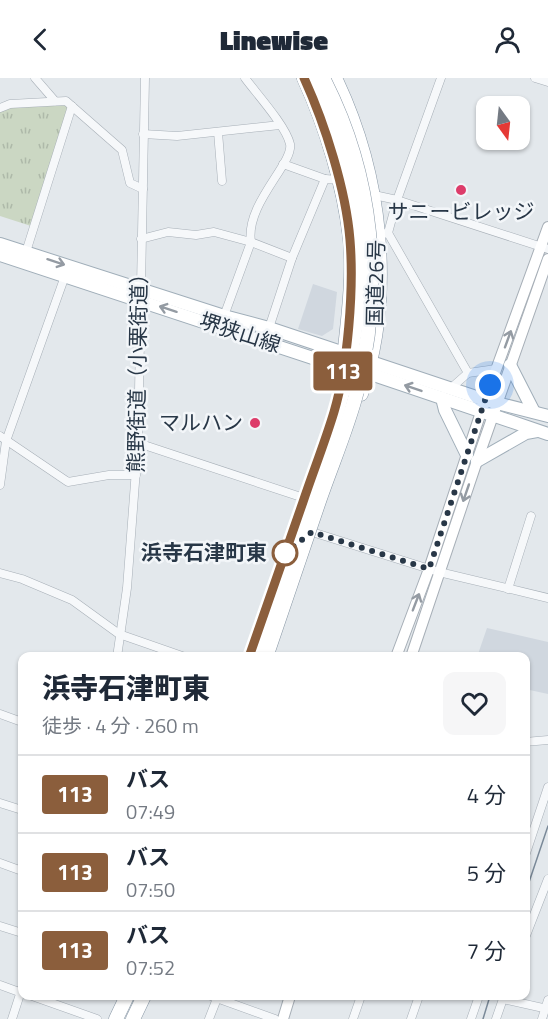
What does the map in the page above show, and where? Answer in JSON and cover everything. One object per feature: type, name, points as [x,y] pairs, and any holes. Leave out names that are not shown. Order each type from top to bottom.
[{"type":"highway","name":"国道26号","points":[[253,652],[334,411],[345,354],[351,274],[350,238],[332,179],[315,104],[304,78]]},
{"type":"highway","points":[[253,652],[337,412],[344,388],[358,312],[360,264],[355,211],[346,162],[312,78]]},
{"type":"highway","points":[[268,652],[357,392],[369,314],[371,261],[367,209],[346,132],[323,78]]},
{"type":"highway","name":"国道26号","points":[[273,652],[370,367],[380,286],[383,233],[354,125],[334,78]]},
{"type":"highway","points":[[115,1019],[124,1000]]},
{"type":"highway","points":[[131,1019],[141,1000]]},
{"type":"main road","name":"堺狭山線","points":[[0,244],[343,368],[370,367],[451,388],[486,410]]},
{"type":"main road","name":"堺狭山線","points":[[0,255],[65,276],[269,328],[345,354],[442,398],[486,410],[543,433]]},
{"type":"main road","points":[[510,365],[534,412]]},
{"type":"main road","points":[[442,398],[445,410],[472,458],[526,433],[543,433]]},
{"type":"main road","name":"堺狭山線","points":[[486,410],[498,404],[548,416]]},
{"type":"street","points":[[35,78],[55,101]]},
{"type":"street","name":"熊野街道（小栗街道）","points":[[117,652],[127,588],[138,443],[145,78]]},
{"type":"street","points":[[224,316],[251,242],[250,232],[259,202],[290,153],[290,143],[280,124],[244,78]]},
{"type":"street","points":[[441,78],[383,233],[468,373]]},
{"type":"street","points":[[536,78],[548,82]]},
{"type":"street","points":[[0,108],[10,104],[66,101],[122,150],[130,183],[143,189]]},
{"type":"street","points":[[26,252],[72,106]]},
{"type":"street","points":[[143,135],[177,136],[280,124]]},
{"type":"street","points":[[218,132],[222,180]]},
{"type":"street","points":[[269,328],[292,258],[332,179],[283,164]]},
{"type":"street","points":[[374,195],[397,200],[544,249]]},
{"type":"street","points":[[412,652],[434,571],[472,458],[496,369],[544,249],[548,227]]},
{"type":"street","points":[[141,239],[168,232],[196,235],[214,232],[251,242],[292,258]]},
{"type":"street","points":[[498,404],[548,259]]},
{"type":"street","points":[[0,485],[3,439],[65,276]]},
{"type":"street","points":[[451,388],[468,373],[496,369]]},
{"type":"street","points":[[3,439],[68,482],[109,475],[136,475]]},
{"type":"street","points":[[138,443],[304,498]]},
{"type":"street","points":[[508,589],[531,516]]},
{"type":"street","points":[[312,532],[434,571],[548,598]]},
{"type":"street","points":[[398,652],[434,571]]},
{"type":"street","points":[[0,573],[22,579],[72,600],[119,634],[170,652]]},
{"type":"street","points":[[0,714],[18,721]]},
{"type":"street","points":[[530,742],[548,740]]},
{"type":"street","points":[[530,841],[548,787]]},
{"type":"street","points":[[0,803],[18,809]]},
{"type":"street","points":[[0,863],[18,870]]},
{"type":"street","points":[[530,928],[544,899],[548,879]]},
{"type":"street","points":[[0,926],[18,932]]},
{"type":"street","points":[[0,985],[18,990]]},
{"type":"street","points":[[12,1019],[19,1000]]},
{"type":"street","points":[[43,1000],[97,1019]]},
{"type":"street","points":[[209,1019],[214,1000]]},
{"type":"street","points":[[223,1000],[275,1019]]},
{"type":"street","points":[[283,1019],[290,1000]]},
{"type":"street","points":[[353,1019],[360,1000]]},
{"type":"street","points":[[411,1019],[418,1000]]},
{"type":"street","points":[[471,1019],[478,1000]]},
{"type":"street","points":[[496,1019],[503,1000]]},
{"type":"street","points":[[515,1000],[547,1006],[542,1019]]},
{"type":"shaded area","points":[[313,284],[337,292],[333,329],[322,336],[298,329]]},
{"type":"shaded area","points":[[487,628],[548,642],[548,694],[530,690],[530,652],[479,652]]},
{"type":"green space","points":[[65,104],[69,108],[31,226],[0,216],[0,111],[10,108]]},
{"type":"tram line","points":[[530,879],[548,826]]},
{"type":"tram line","points":[[483,1019],[489,1000]]},
{"type":"bus line","name":"113","points":[[251,652],[334,411],[343,368],[349,310],[350,238],[344,203],[321,122],[304,78]]},
{"type":"place","name":"サニービレッジ","points":[[461,190]]},
{"type":"place","name":"マルハン","points":[[255,423]]},
{"type":"place","name":"浜寺石津町東","points":[[285,553]]},
{"type":"route","points":[[285,553],[312,532],[429,569],[490,385]]}]
